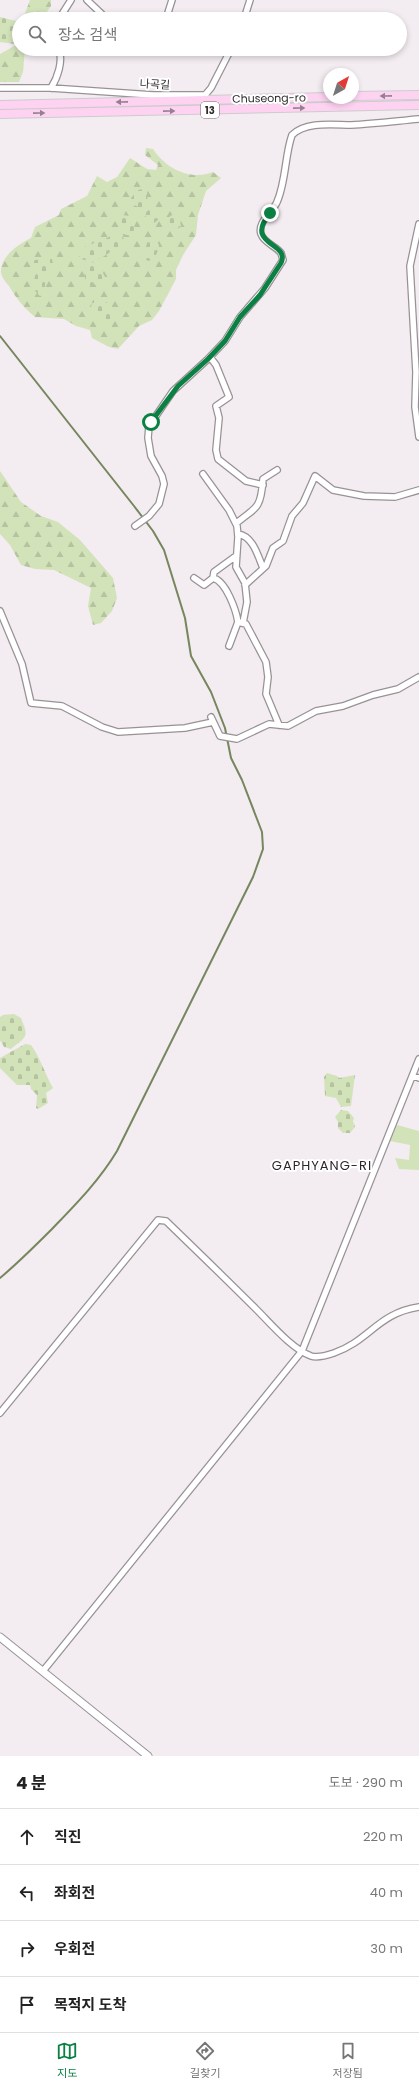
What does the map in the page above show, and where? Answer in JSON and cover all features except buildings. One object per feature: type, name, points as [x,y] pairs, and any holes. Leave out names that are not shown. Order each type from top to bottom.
[{"type":"main road","points":[[359,96],[419,95]]},
{"type":"main road","name":"Chuseong-ro","points":[[0,105],[323,97]]},
{"type":"main road","points":[[409,105],[419,110]]},
{"type":"main road","name":"Chuseong-ro","points":[[0,114],[419,106]]},
{"type":"street","points":[[63,12],[71,0]]},
{"type":"street","points":[[87,0],[100,12]]},
{"type":"street","points":[[168,12],[172,0]]},
{"type":"street","points":[[246,12],[250,0]]},
{"type":"street","points":[[51,88],[59,69],[61,56]]},
{"type":"street","name":"나곡길","points":[[0,88],[51,88],[153,95],[205,95],[211,88],[227,56]]},
{"type":"street","points":[[137,524],[149,516],[158,504],[164,484],[162,476],[151,456],[148,438],[149,426],[173,391],[225,341],[240,317],[262,291],[282,260],[281,253],[265,240],[261,231],[263,222],[278,199],[286,169],[292,135],[296,131],[325,123],[351,125],[419,119]]},
{"type":"street","points":[[419,224],[410,266],[416,372],[414,407],[419,437]]},
{"type":"street","points":[[210,357],[216,365],[229,397],[216,406],[219,418],[216,450],[218,459],[246,481],[263,486]]},
{"type":"street","points":[[236,523],[259,504],[262,498],[263,479],[277,470]]},
{"type":"street","points":[[203,474],[220,496],[236,523],[238,534],[236,569],[245,585],[247,608],[229,646]]},
{"type":"street","points":[[245,585],[269,562],[273,548],[283,540],[292,516],[303,503],[315,476],[333,490],[364,496],[395,497],[419,490]]},
{"type":"street","points":[[238,534],[246,535],[250,540],[263,568]]},
{"type":"street","points":[[194,578],[204,585],[213,578],[214,572],[236,556]]},
{"type":"street","points":[[213,578],[218,580],[227,591],[241,622],[246,624],[266,662],[268,677],[266,694],[279,725]]},
{"type":"street","points":[[0,611],[22,664],[31,703],[62,706],[102,728],[118,732],[189,727],[212,719],[222,737],[233,739],[242,737],[269,724],[288,726],[316,711],[343,706],[372,694],[398,690],[419,677]]},
{"type":"street","points":[[43,1671],[302,1351],[419,1059]]},
{"type":"street","points":[[412,1076],[419,1078]]},
{"type":"street","points":[[0,1413],[158,1220],[166,1220],[281,1334],[302,1351],[312,1356],[334,1353],[354,1343],[387,1317],[419,1307]]},
{"type":"street","points":[[0,1637],[148,1756]]},
{"type":"green space","points":[[30,0],[51,0],[51,6],[47,12],[26,12]]},
{"type":"green space","points":[[0,17],[12,20],[12,44],[0,42]]},
{"type":"green space","points":[[12,47],[12,56],[24,56],[23,72],[19,82],[0,82],[0,54]]},
{"type":"green space","points":[[146,148],[153,149],[165,162],[180,171],[196,175],[213,172],[221,178],[206,191],[198,215],[196,235],[183,255],[176,270],[176,279],[159,311],[152,320],[139,326],[118,349],[109,347],[92,338],[90,330],[76,326],[64,319],[35,317],[20,303],[2,277],[1,273],[4,261],[11,251],[31,238],[35,227],[59,215],[61,209],[87,196],[97,176],[107,182],[117,177],[130,158],[147,169],[156,170],[158,165],[145,155]]},
{"type":"green space","points":[[144,189],[147,193],[148,206],[145,209],[134,205],[131,198],[138,190]]},
{"type":"green space","points":[[152,206],[156,209],[160,218],[152,225],[148,223],[145,214]]},
{"type":"green space","points":[[122,215],[130,216],[135,222],[133,235],[122,235],[118,221]]},
{"type":"green space","points":[[173,215],[179,217],[181,226],[173,234],[169,229],[170,216]]},
{"type":"green space","points":[[114,233],[119,233],[124,239],[118,246],[100,259],[80,259],[79,254],[82,248],[109,237]]},
{"type":"green space","points":[[155,240],[159,245],[156,254],[149,261],[144,259],[143,254],[148,241]]},
{"type":"green space","points":[[52,259],[53,267],[48,277],[45,276],[45,291],[40,296],[34,289],[33,284],[36,274],[31,273],[31,265],[35,260]]},
{"type":"green space","points":[[97,261],[105,277],[93,285],[86,286],[84,270],[91,263]]},
{"type":"green space","points":[[97,296],[112,306],[113,321],[109,324],[99,320],[91,309],[93,300]]},
{"type":"green space","points":[[0,471],[21,502],[41,516],[58,522],[80,540],[113,578],[117,598],[112,611],[101,623],[93,625],[88,606],[91,588],[54,570],[35,569],[21,565],[10,545],[0,534]]},
{"type":"green space","points":[[14,1014],[21,1018],[26,1033],[23,1039],[11,1049],[4,1047],[1,1041],[0,1042],[0,1017],[3,1015]]},
{"type":"green space","points":[[25,1044],[31,1045],[53,1088],[46,1093],[48,1103],[38,1109],[36,1108],[37,1095],[31,1089],[30,1085],[17,1085],[0,1068],[0,1058]]},
{"type":"green space","points":[[327,1073],[339,1078],[355,1075],[351,1106],[341,1107],[336,1098],[325,1096],[324,1077]]},
{"type":"green space","points":[[341,1110],[348,1111],[354,1118],[353,1121],[355,1127],[350,1133],[343,1133],[338,1128],[338,1122],[335,1117]]},
{"type":"green space","points":[[397,1125],[419,1131],[419,1170],[399,1169],[395,1158],[409,1160],[410,1145],[390,1141]]},
{"type":"waterway","points":[[0,336],[134,506],[153,531],[164,550],[185,618],[191,656],[211,692],[225,728],[231,758],[242,780],[262,832],[263,849],[253,877],[117,1151],[103,1172],[78,1201],[33,1248],[0,1278]]},
{"type":"district","name":"GAPHYANG-RI","points":[[322,1165]]},
{"type":"route","points":[[151,422],[160,412],[169,396],[185,378],[204,363],[225,341],[240,317],[260,295],[281,263],[283,257],[279,250],[267,242],[261,234],[263,222],[270,213]]}]
